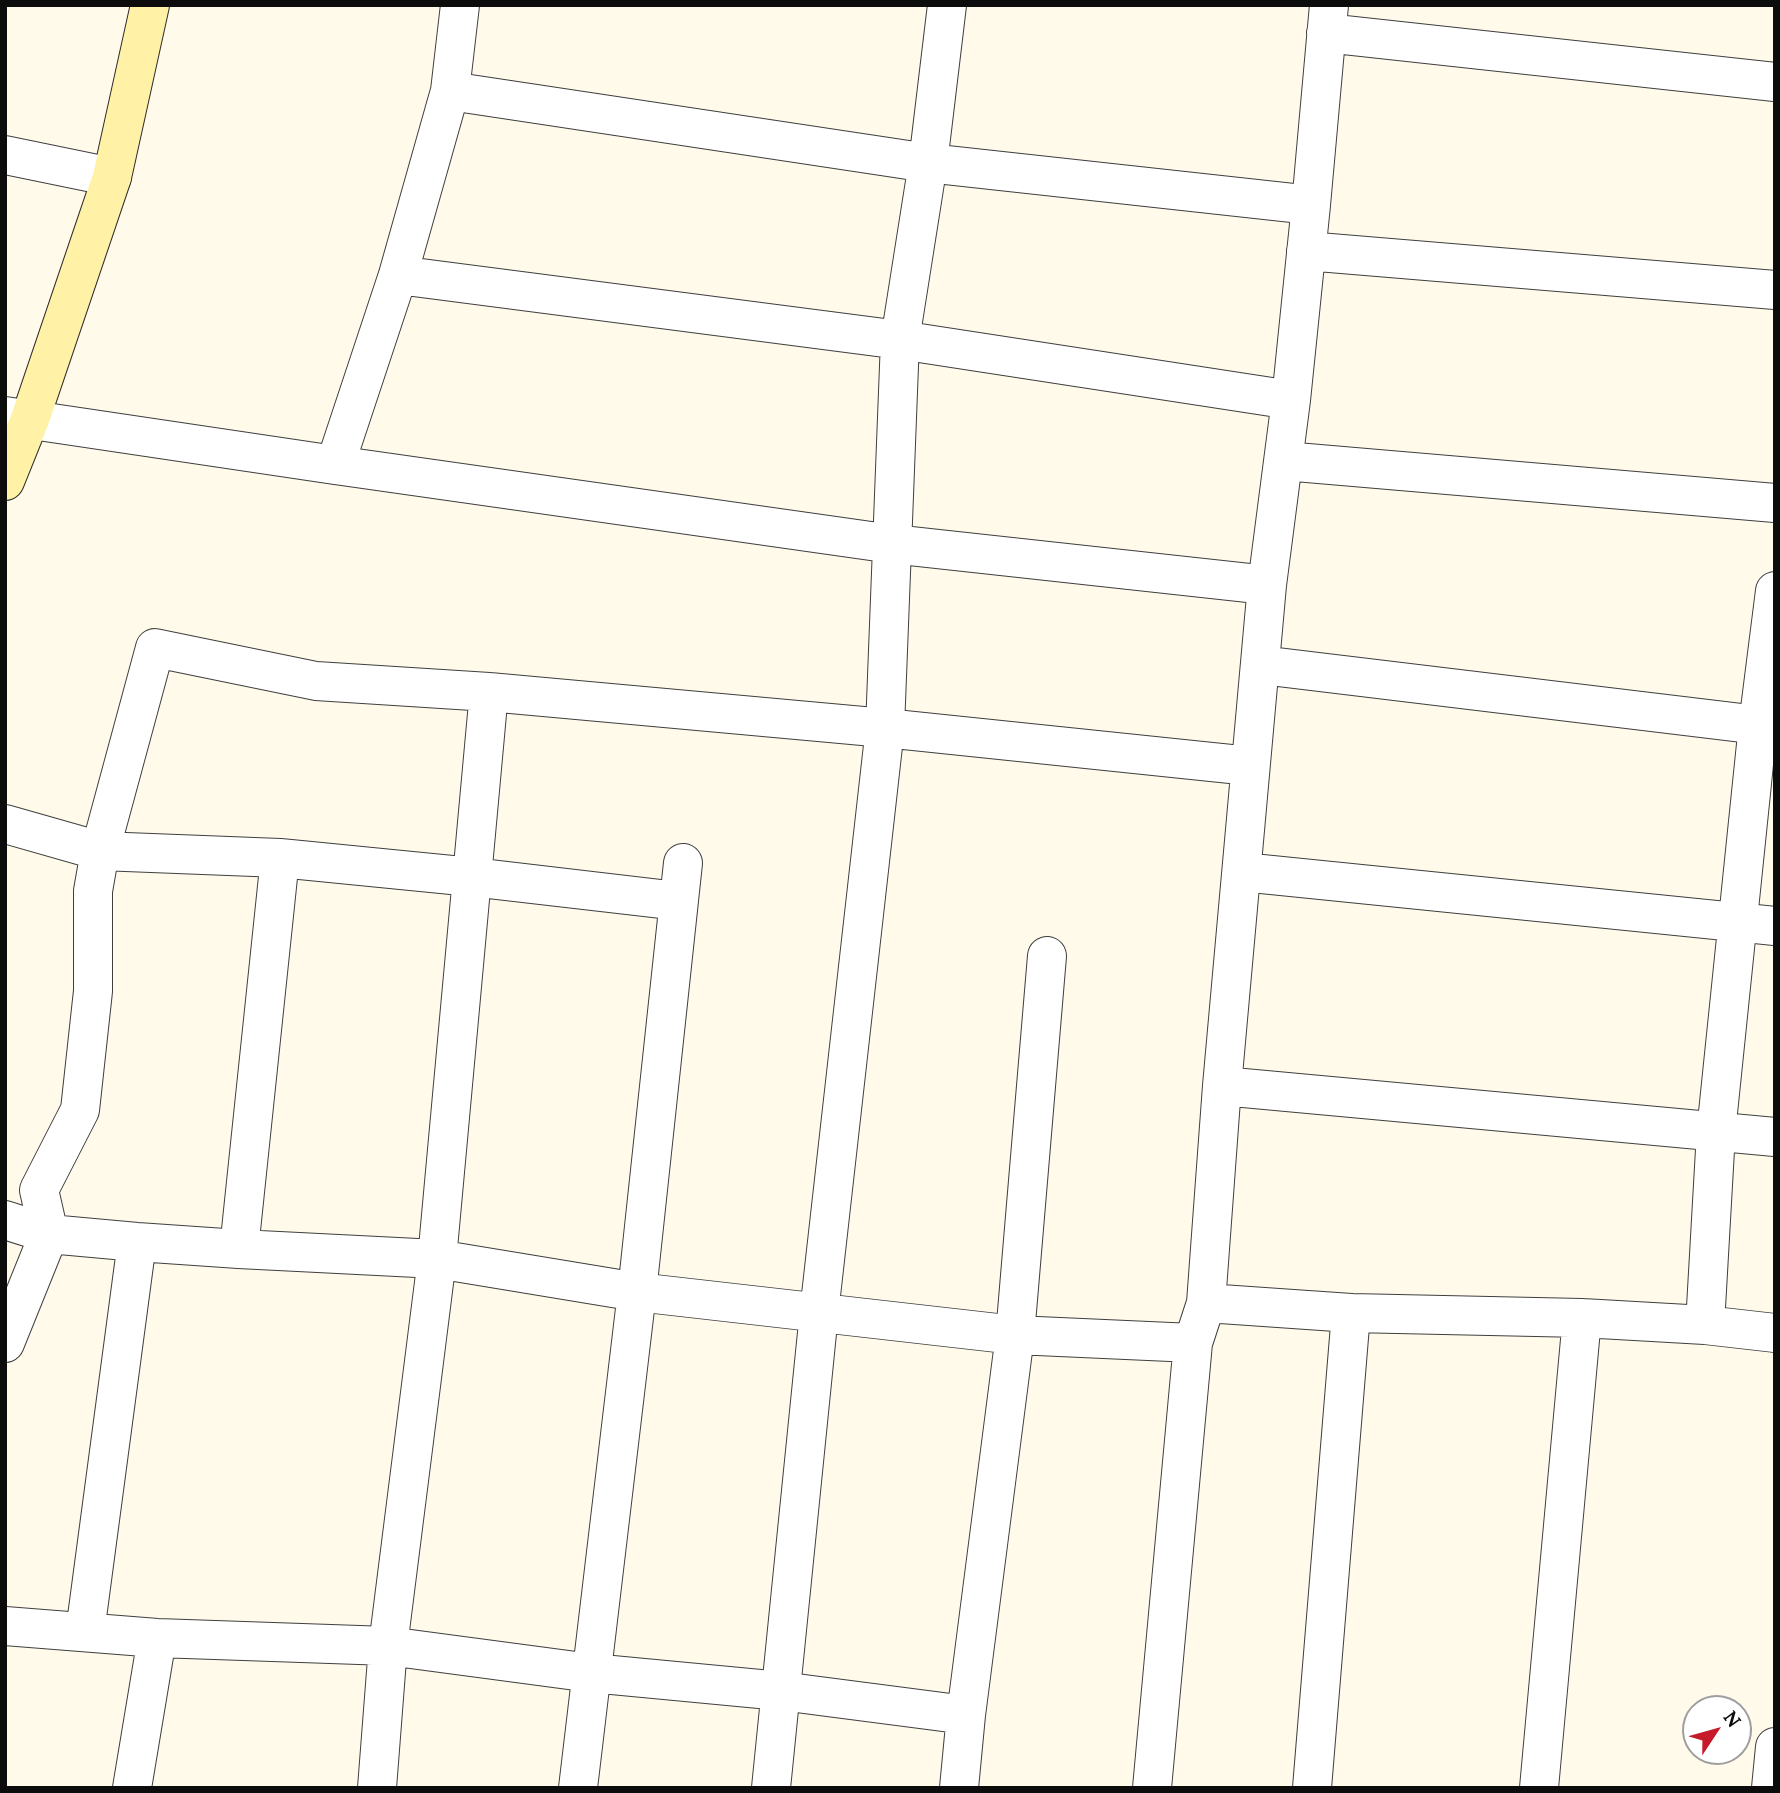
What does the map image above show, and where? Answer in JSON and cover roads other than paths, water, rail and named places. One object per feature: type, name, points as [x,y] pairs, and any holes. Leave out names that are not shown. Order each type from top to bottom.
[{"type":"street","points":[[5,481],[18,418],[112,177],[150,5]]},
{"type":"street","points":[[335,465],[398,275],[450,90],[460,5]]},
{"type":"street","points":[[771,1788],[819,1313],[885,728],[900,340],[928,163],[947,5]]},
{"type":"street","points":[[1152,1788],[1193,1343],[1206,1303],[1222,1086],[1267,585],[1291,400],[1327,19],[1775,82]]},
{"type":"street","points":[[450,90],[928,163],[1311,205]]},
{"type":"street","points":[[5,155],[112,177]]},
{"type":"street","points":[[1306,251],[1775,290]]},
{"type":"street","points":[[398,275],[900,340],[1291,400]]},
{"type":"street","points":[[18,418],[892,544],[1267,585]]},
{"type":"street","points":[[1284,461],[1775,503]]},
{"type":"street","points":[[1704,1325],[1716,1132],[1737,922],[1766,727],[1775,591]]},
{"type":"street","points":[[5,1343],[49,1234],[40,1190],[80,1110],[93,991],[93,891],[100,851],[155,649],[316,681],[489,692],[1251,765]]},
{"type":"street","points":[[1261,666],[1766,727]]},
{"type":"street","points":[[377,1788],[388,1646],[436,1259],[489,692]]},
{"type":"street","points":[[5,824],[100,851],[281,858],[678,901]]},
{"type":"street","points":[[239,1250],[281,858]]},
{"type":"street","points":[[578,1788],[637,1292],[683,863]]},
{"type":"street","points":[[1242,872],[1775,926]]},
{"type":"street","points":[[959,1788],[1015,1335],[1047,956]]},
{"type":"street","points":[[1222,1086],[1775,1138]]},
{"type":"street","points":[[5,1220],[49,1234],[137,1242],[239,1250],[436,1259],[637,1292],[1015,1335],[1193,1343]]},
{"type":"street","points":[[85,1632],[137,1242]]},
{"type":"street","points":[[1206,1303],[1351,1313],[1582,1318],[1704,1325],[1775,1333]]},
{"type":"street","points":[[1312,1788],[1351,1313]]},
{"type":"street","points":[[1539,1788],[1582,1318]]},
{"type":"street","points":[[5,1626],[157,1638],[388,1646],[591,1673],[781,1691],[966,1715]]},
{"type":"street","points":[[132,1788],[157,1638]]},
{"type":"street","points":[[1771,1788],[1775,1747]]}]
